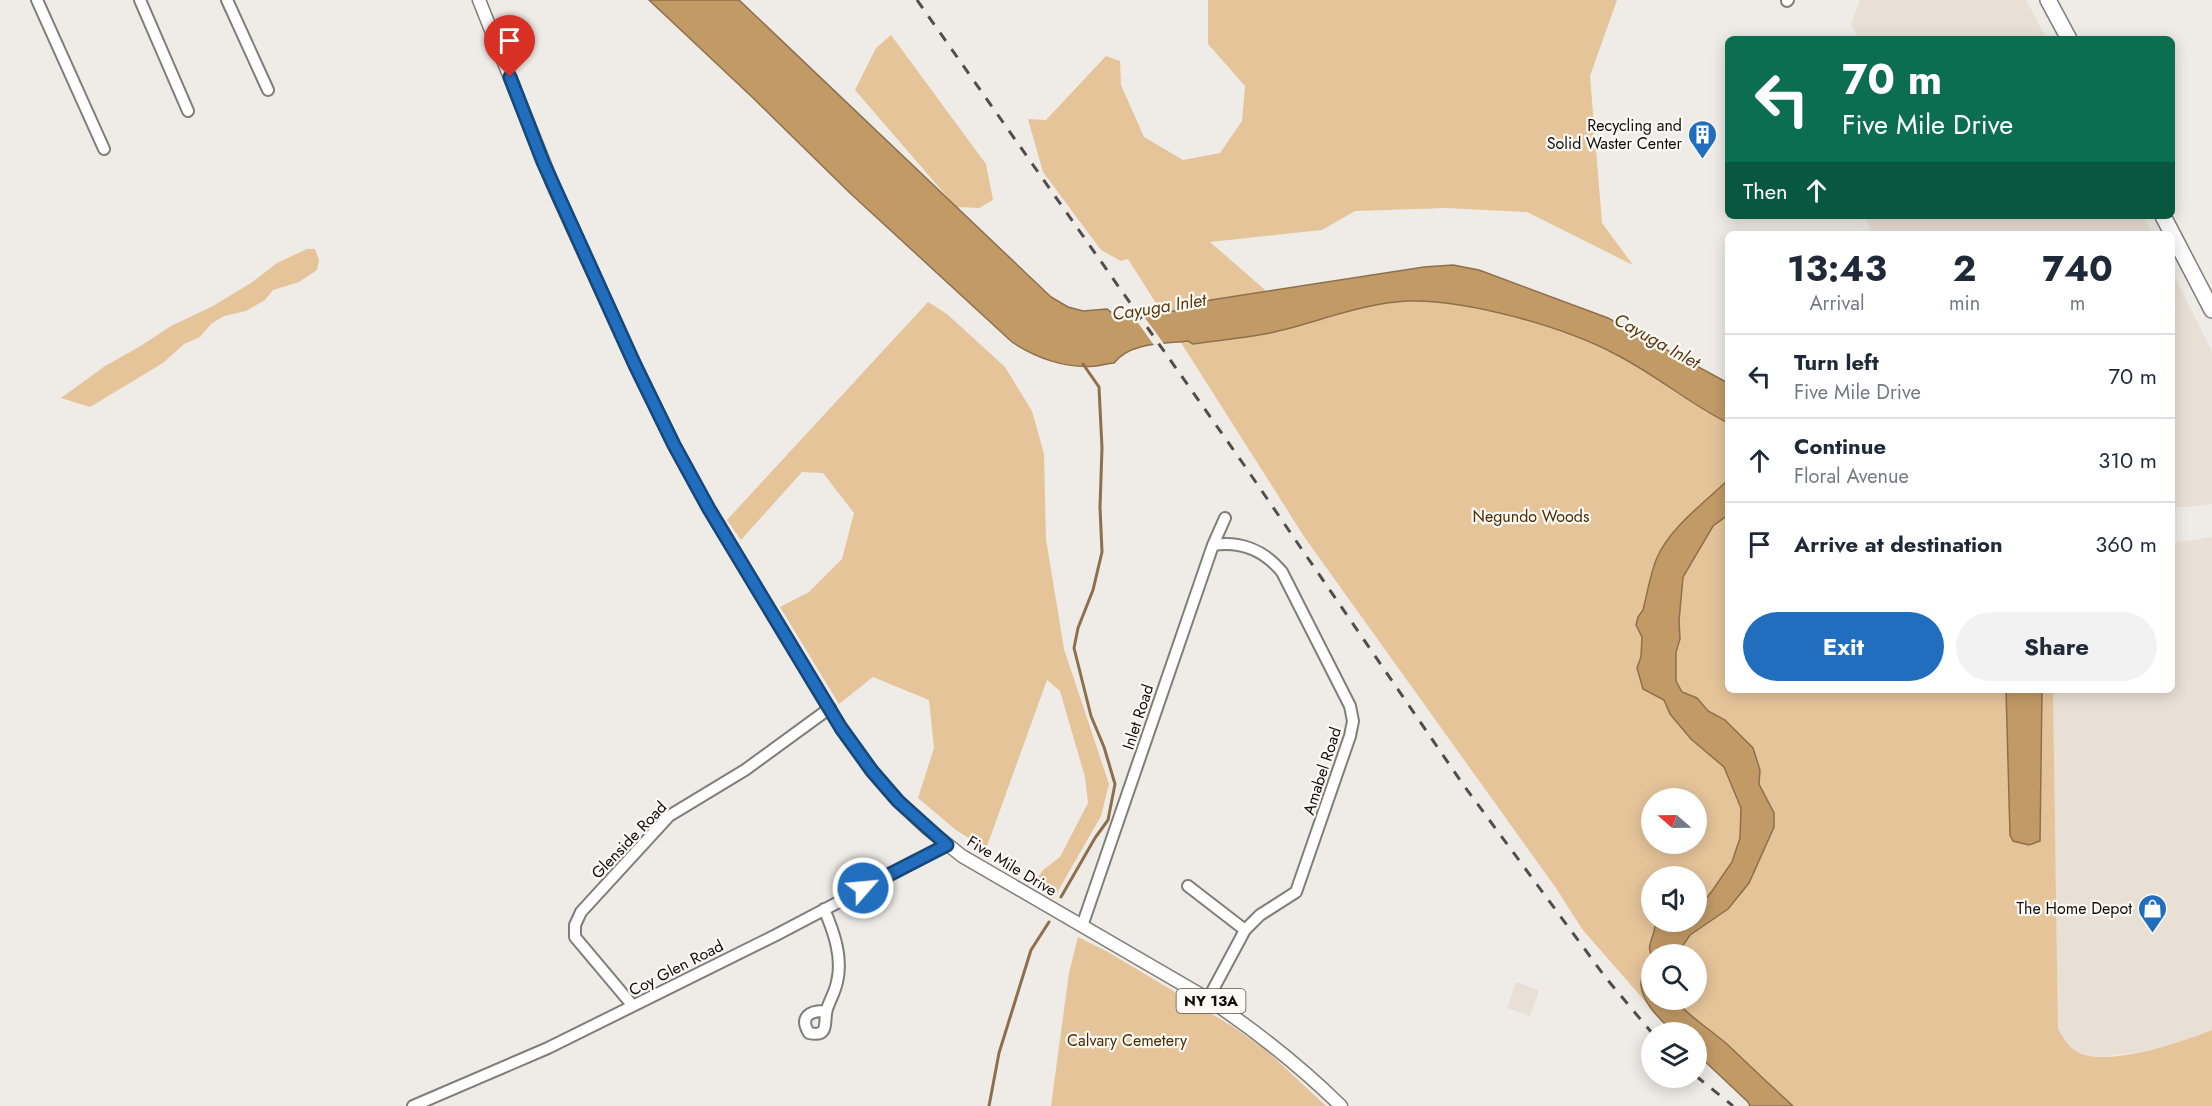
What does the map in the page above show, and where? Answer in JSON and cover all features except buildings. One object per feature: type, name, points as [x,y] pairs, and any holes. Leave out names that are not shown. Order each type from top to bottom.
[{"type":"highway","points":[[2048,0],[2067,36]]},
{"type":"highway","points":[[2175,239],[2212,310]]},
{"type":"main road","name":"Five Mile Drive","points":[[479,0],[553,185],[674,445],[709,509],[830,708],[872,771],[898,801],[947,845],[989,872],[1208,999],[1262,1036],[1341,1106]]},
{"type":"street","points":[[37,0],[104,148]]},
{"type":"street","points":[[140,0],[188,111]]},
{"type":"street","points":[[227,0],[268,90]]},
{"type":"street","name":"Inlet Road","points":[[1082,926],[1213,545],[1225,518]]},
{"type":"street","name":"Amabel Road","points":[[1208,999],[1245,930],[1260,915],[1296,892],[1346,748],[1353,721],[1350,706],[1277,566],[1260,552],[1244,546],[1228,543],[1213,545]]},
{"type":"street","name":"Glenside Road","points":[[633,1006],[575,937],[575,925],[581,912],[669,816],[745,770],[830,708]]},
{"type":"street","name":"Coy Glen Road","points":[[413,1106],[548,1048],[947,845]]},
{"type":"street","points":[[1188,886],[1245,930]]},
{"type":"street","points":[[824,909],[831,926],[839,966],[834,992],[826,1011]]},
{"type":"shaded area","points":[[649,0],[739,0],[1051,297],[1068,307],[1083,311],[1107,309],[1116,316],[1132,316],[1183,310],[1198,302],[1424,267],[1453,265],[1479,270],[1608,318],[1725,381],[1725,421],[1630,362],[1594,344],[1514,317],[1486,310],[1431,302],[1408,301],[1374,305],[1287,329],[1251,336],[1193,344],[1188,341],[1148,345],[1129,351],[1114,363],[1098,366],[1074,366],[1052,361],[1012,342],[850,193]]},
{"type":"shaded area","points":[[1860,0],[2026,0],[2045,36],[1857,36],[1851,24]]},
{"type":"shaded area","points":[[1866,219],[2145,219],[2151,231],[1872,231]]},
{"type":"shaded area","points":[[2175,277],[2212,351],[2212,504],[2175,507]]},
{"type":"shaded area","points":[[1725,483],[1725,517],[1713,526],[1683,577],[1679,621],[1680,639],[1676,652],[1676,681],[1682,692],[1697,698],[1708,711],[1725,720],[1753,748],[1760,770],[1759,784],[1774,813],[1774,827],[1749,883],[1728,909],[1707,923],[1707,897],[1732,862],[1740,838],[1741,808],[1724,767],[1691,739],[1670,714],[1664,700],[1643,689],[1637,668],[1641,657],[1642,637],[1636,625],[1638,617],[1643,610],[1656,560],[1669,537]]},
{"type":"shaded area","points":[[2212,537],[2212,1030],[2183,1042],[2140,1052],[2098,1057],[2076,1052],[2058,1029],[2053,693],[2175,693],[2175,543]]},
{"type":"shaded area","points":[[2006,693],[2042,693],[2040,841],[2029,845],[2013,841],[2010,835]]},
{"type":"shaded area","points":[[1654,932],[1694,932],[1684,944],[1651,944]]},
{"type":"shaded area","points":[[1516,982],[1539,990],[1530,1016],[1507,1008]]},
{"type":"shaded area","points":[[1685,1010],[1699,1022],[1663,1022],[1653,1011]]},
{"type":"shaded area","points":[[1707,1028],[1793,1106],[1750,1106],[1707,1063]]},
{"type":"green space","name":"Negundo Woods","points":[[1208,0],[1617,0],[1590,76],[1602,223],[1633,265],[1527,212],[1447,208],[1355,211],[1322,230],[1210,242],[1287,309],[1390,288],[1499,295],[1725,403],[1725,693],[2053,693],[2058,1029],[2076,1051],[2088,1056],[2105,1057],[2163,1047],[2212,1030],[2212,1106],[1793,1106],[1707,1028],[1707,1022],[1699,1022],[1685,1010],[1707,1010],[1707,944],[1641,944],[1641,997],[1582,929],[1556,888],[1305,538],[1128,259],[1121,261],[1101,250],[1043,172],[1028,119],[1046,120],[1106,56],[1120,61],[1121,85],[1144,137],[1183,160],[1220,153],[1242,121],[1245,86],[1208,44]]},
{"type":"green space","points":[[891,35],[986,164],[993,200],[979,208],[956,207],[855,90],[876,48]]},
{"type":"green space","points":[[307,249],[315,249],[319,260],[317,270],[299,282],[273,290],[265,300],[246,311],[224,316],[211,324],[200,337],[184,344],[163,363],[90,407],[61,398],[105,366],[171,326],[213,306],[251,283],[277,263]]},
{"type":"green space","points":[[928,302],[947,314],[1005,367],[1032,411],[1044,454],[1046,539],[1064,649],[1109,784],[1101,816],[1054,898],[1032,886],[1043,870],[1060,857],[1088,803],[1085,777],[1060,691],[1047,680],[986,849],[956,830],[918,798],[934,748],[929,700],[873,677],[839,704],[780,607],[809,592],[842,559],[854,513],[823,473],[802,472],[741,540],[727,520]]},
{"type":"green space","name":"Calvary Cemetery","points":[[1078,937],[1108,952],[1232,1026],[1266,1050],[1326,1106],[1051,1106],[1069,973]]},
{"type":"pier","points":[[1142,314],[1166,347],[1156,348],[1133,316]]},
{"type":"waterway","points":[[1061,897],[1108,820],[1115,784],[1104,747],[1091,716],[1074,648],[1078,628],[1093,590],[1102,552],[1100,507],[1102,448],[1099,387],[1083,364]]},
{"type":"waterway","points":[[989,1106],[999,1053],[1031,950],[1049,922]]},
{"type":"railway","points":[[917,0],[1242,462],[1462,783],[1606,978],[1643,1022]]},
{"type":"railway","points":[[1707,1085],[1733,1106]]},
{"type":"place","name":"Recycling and Solid Waster Center","points":[[1703,160]]},
{"type":"place","name":"The Home Depot","points":[[2153,934]]},
{"type":"route","points":[[510,77],[543,162],[635,365],[674,445],[709,509],[841,728],[872,771],[898,801],[947,845],[863,888]]},
{"type":"water label","name":"Cayuga Inlet","points":[[1159,307]]},
{"type":"water label","name":"Cayuga Inlet","points":[[1657,341]]}]
